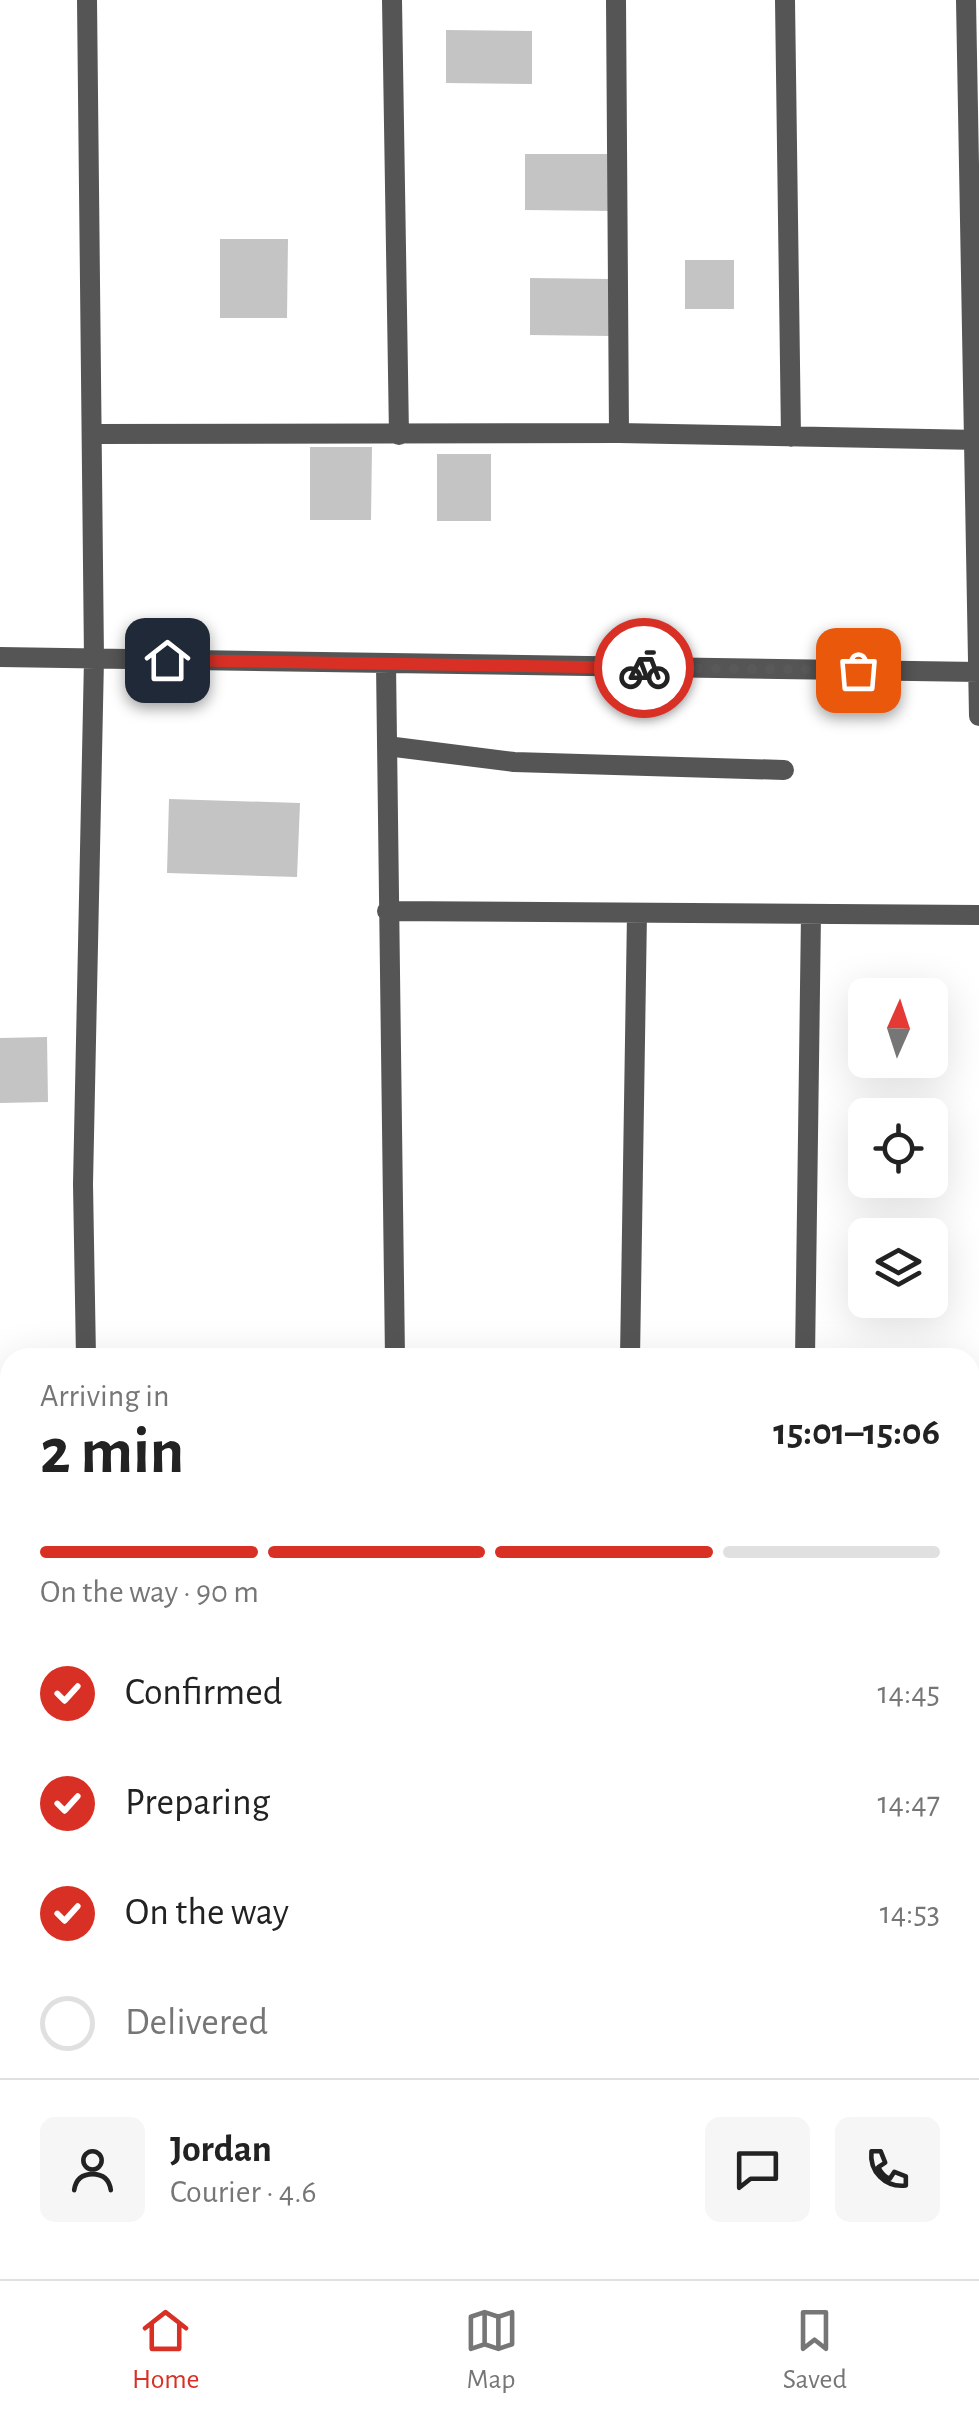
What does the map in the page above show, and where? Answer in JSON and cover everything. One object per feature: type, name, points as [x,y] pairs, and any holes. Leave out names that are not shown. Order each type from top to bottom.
[{"type":"street","points":[[86,0],[94,659],[83,1184],[86,1348]]},
{"type":"street","points":[[392,0],[399,435]]},
{"type":"street","points":[[616,0],[619,433]]},
{"type":"street","points":[[785,0],[790,437]]},
{"type":"street","points":[[966,0],[979,716]]},
{"type":"street","points":[[92,434],[619,433],[976,440]]},
{"type":"street","points":[[0,657],[978,672]]},
{"type":"street","points":[[386,664],[395,1348]]},
{"type":"street","points":[[387,746],[514,762],[784,770]]},
{"type":"street","points":[[387,911],[979,915]]},
{"type":"street","points":[[630,1348],[636,912]]},
{"type":"street","points":[[805,1348],[811,914]]},
{"type":"building","points":[[446,30],[532,31],[532,84],[446,83]]},
{"type":"building","points":[[525,154],[615,154],[614,211],[525,210]]},
{"type":"building","points":[[220,239],[288,239],[287,318],[220,318]]},
{"type":"building","points":[[685,260],[734,260],[734,309],[685,309]]},
{"type":"building","points":[[530,278],[610,279],[610,336],[530,335]]},
{"type":"building","points":[[310,447],[372,447],[371,520],[310,520]]},
{"type":"building","points":[[437,454],[491,454],[491,521],[437,521]]},
{"type":"building","points":[[169,799],[300,803],[297,877],[167,873]]},
{"type":"building","points":[[47,1037],[48,1102],[0,1103],[0,1038]]},
{"type":"way so far","points":[[644,668],[858,670]]},
{"type":"route","points":[[167,660],[644,668]]}]
